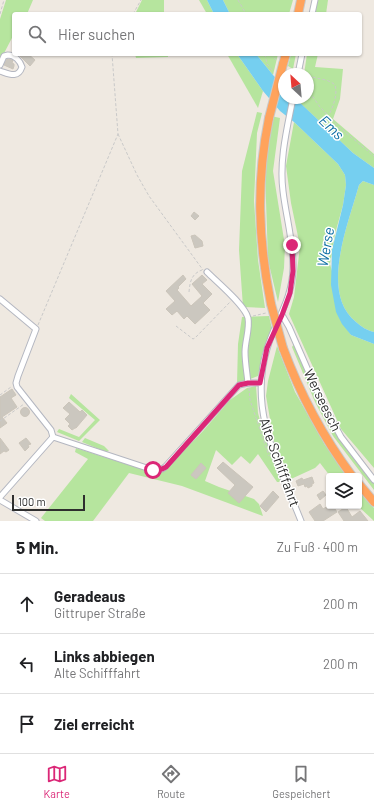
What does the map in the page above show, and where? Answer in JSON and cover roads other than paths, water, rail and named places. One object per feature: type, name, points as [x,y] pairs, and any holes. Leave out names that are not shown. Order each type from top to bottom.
[{"type":"highway","points":[[298,12],[301,0]]},
{"type":"highway","points":[[285,56],[269,118],[263,156],[260,196],[261,244],[271,304],[283,348],[293,374],[310,411],[329,443],[350,473]]},
{"type":"highway","points":[[362,488],[374,502]]},
{"type":"street","points":[[312,12],[315,0]]},
{"type":"street","points":[[0,65],[4,56],[8,54],[12,56]]},
{"type":"street","points":[[0,70],[10,75],[16,75],[20,72],[22,67],[21,63],[13,56]]},
{"type":"street","points":[[299,68],[302,56]]},
{"type":"street","name":"Alte Schifffahrt","points":[[292,104],[285,138],[281,172],[285,209],[292,245],[293,271],[290,293],[267,348],[260,383],[261,406],[265,428],[299,521]]},
{"type":"street","points":[[206,271],[243,309],[248,318],[245,352],[248,383]]},
{"type":"street","points":[[0,299],[36,329],[16,383],[17,388],[51,430],[53,437]]},
{"type":"street","name":"Werseesch","points":[[282,315],[289,327],[324,406],[341,437],[374,480]]},
{"type":"street","points":[[53,437],[153,470],[162,469],[166,467],[239,385],[260,383]]},
{"type":"street","points":[[36,521],[0,499],[53,437]]},
{"type":"water","points":[[207,0],[223,0],[229,12],[213,12]]},
{"type":"water","points":[[238,56],[258,56],[278,80],[278,104],[301,104],[353,153],[374,168],[374,185],[363,181],[359,185],[344,237],[338,276],[339,294],[345,309],[358,324],[374,332],[374,344],[351,335],[342,324],[336,312],[331,285],[332,250],[343,205],[346,185],[345,175],[338,164],[294,122],[280,111],[263,91]]},
{"type":"water label","name":"Ems","points":[[332,127]]},
{"type":"water label","name":"Werse","points":[[325,247]]}]
